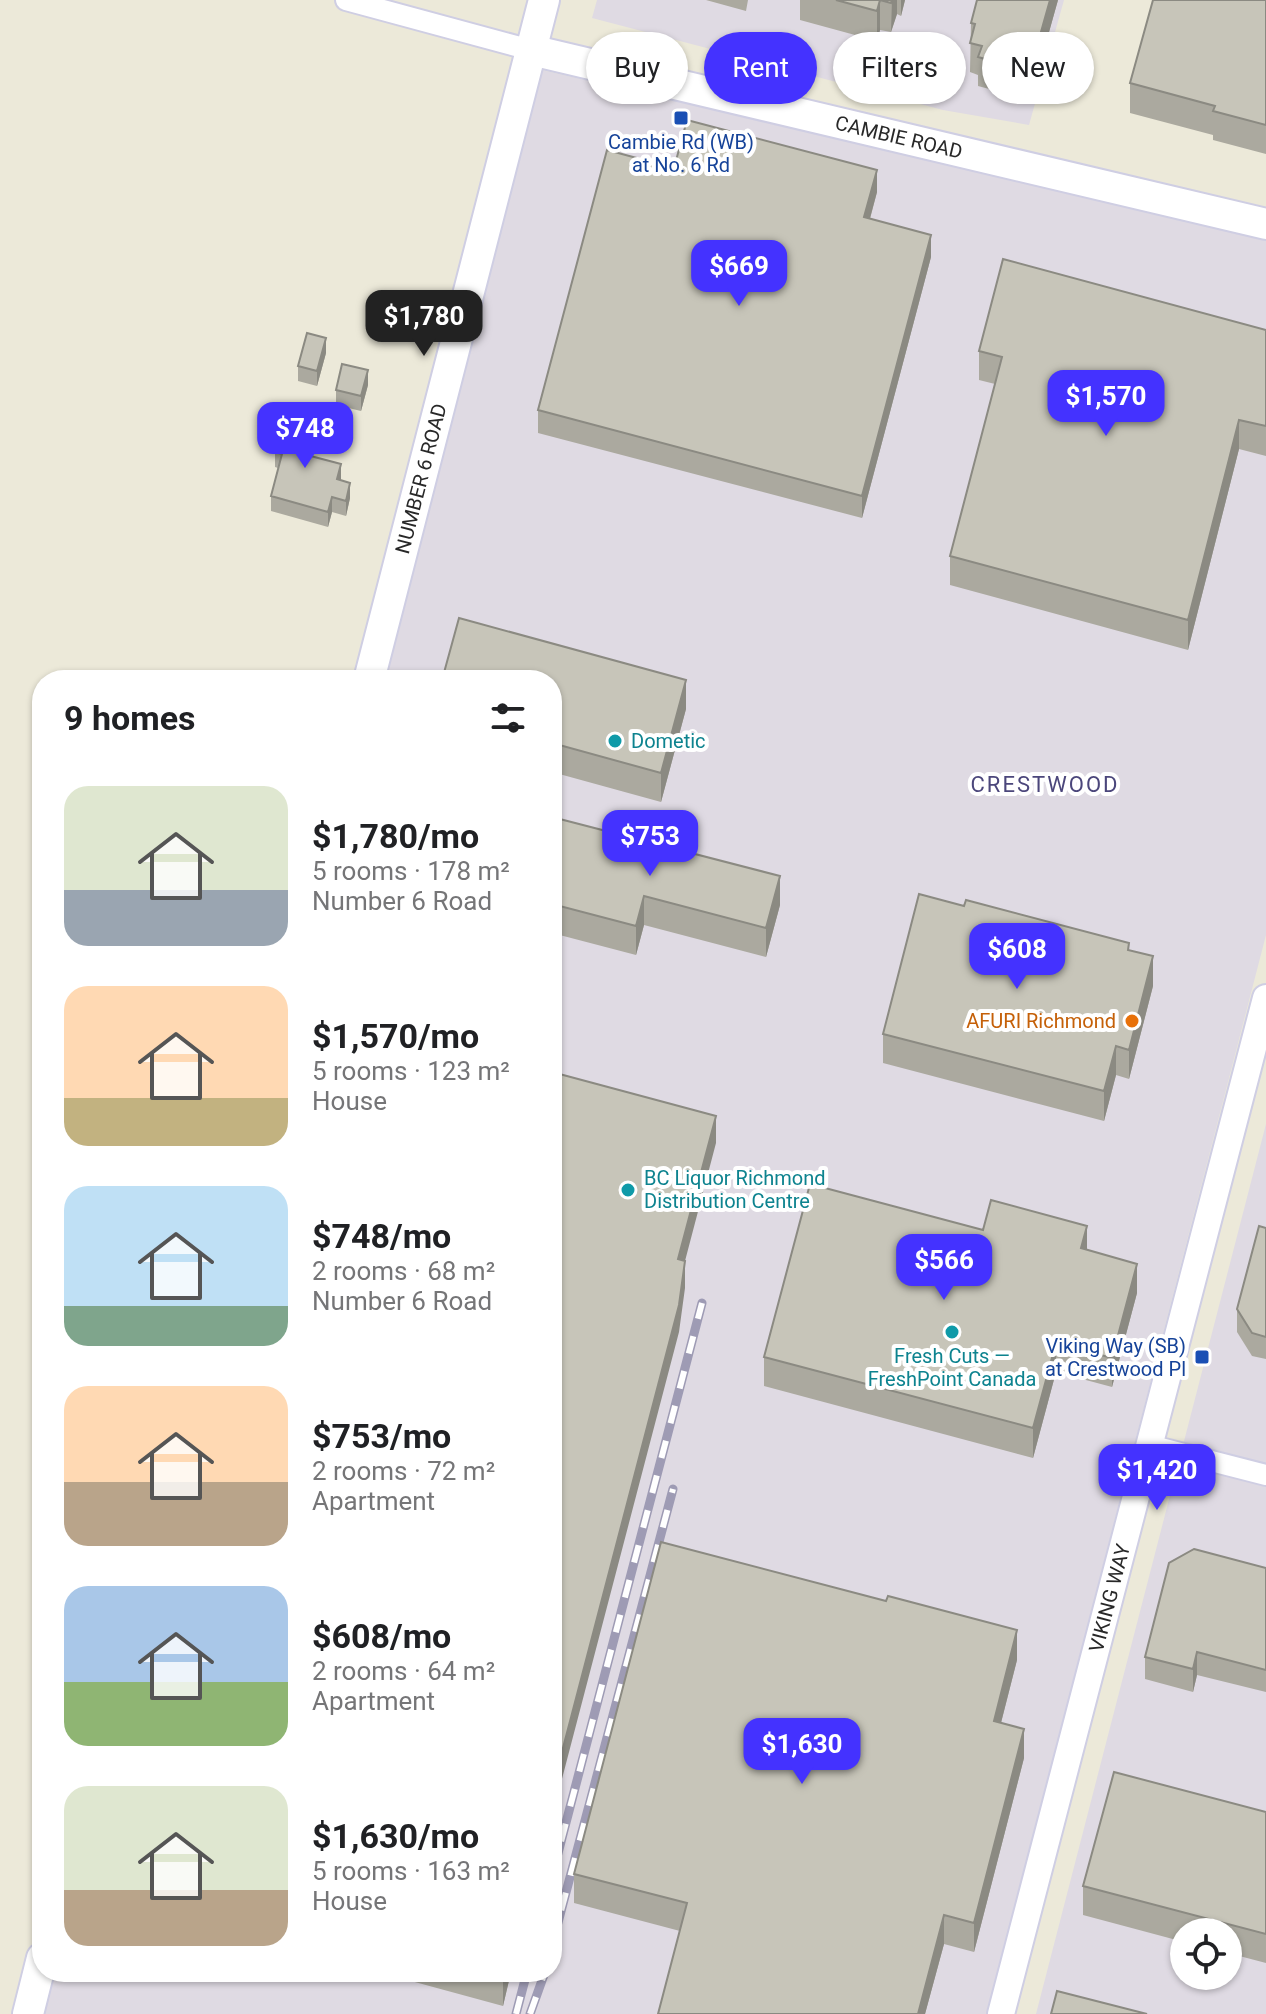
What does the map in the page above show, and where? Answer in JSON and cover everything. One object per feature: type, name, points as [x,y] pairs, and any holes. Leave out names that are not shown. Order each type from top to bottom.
[{"type":"main road","name":"NUMBER 6 ROAD","points":[[372,670],[544,0]]},
{"type":"main road","name":"CAMBIE ROAD","points":[[531,50],[1266,224]]},
{"type":"main road","points":[[28,2014],[36,1982]]},
{"type":"street","name":"CAMBIE ROAD","points":[[346,0],[531,50]]},
{"type":"street","name":"VIKING WAY","points":[[1001,2014],[1266,998]]},
{"type":"street","points":[[1149,1445],[1266,1475]]},
{"type":"shaded area","points":[[597,0],[1064,0],[1055,32],[982,32],[982,104],[1035,104],[1029,125],[920,104],[966,104],[966,32],[833,32],[833,81],[817,77],[817,32],[704,32],[704,47],[688,43],[688,32],[645,32],[592,18]]},
{"type":"shaded area","points":[[537,69],[586,80],[586,104],[688,104],[1266,238],[1266,935],[987,2014],[43,2014],[51,1982],[562,1982],[562,670],[386,670]]},
{"type":"shaded area","points":[[1266,1124],[1266,2014],[1036,2014]]},
{"type":"building","points":[[836,0],[880,0],[877,11]]},
{"type":"building","points":[[977,0],[1050,0],[1041,32],[982,32],[982,46],[970,43],[975,24],[971,23]]},
{"type":"building","points":[[1153,0],[1266,0],[1266,125],[1213,111],[1215,106],[1130,83]]},
{"type":"building","points":[[687,120],[877,170],[864,217],[931,235],[862,496],[538,410],[607,150],[674,168]]},
{"type":"building","points":[[1003,259],[1266,330],[1266,426],[1239,420],[1188,620],[950,556],[1002,357],[979,351]]},
{"type":"building","points":[[307,333],[326,338],[317,371],[298,366]]},
{"type":"building","points":[[342,364],[368,370],[361,396],[336,390]]},
{"type":"building","points":[[285,414],[312,422],[303,454],[341,464],[337,479],[350,483],[346,501],[332,497],[328,512],[271,496],[282,454],[275,452]]},
{"type":"building","points":[[459,618],[686,680],[661,773],[562,746],[562,670],[445,670]]},
{"type":"building","points":[[562,820],[780,876],[766,928],[644,896],[636,926],[562,907]]},
{"type":"building","points":[[919,894],[964,906],[966,900],[1129,943],[1128,950],[1153,956],[1129,1050],[1116,1046],[1104,1091],[883,1034]]},
{"type":"building","points":[[562,1075],[716,1116],[678,1259],[685,1261],[679,1305],[562,1752]]},
{"type":"building","name":"Fresh Cuts — FreshPoint Canada","points":[[810,1184],[983,1230],[991,1200],[1087,1226],[1081,1248],[1137,1264],[1112,1358],[1056,1343],[1033,1428],[764,1357]]},
{"type":"building","points":[[1259,1226],[1266,1228],[1266,1337],[1252,1333],[1237,1309]]},
{"type":"building","points":[[661,1542],[886,1601],[888,1596],[1017,1630],[994,1721],[1024,1729],[974,1923],[944,1915],[918,2014],[658,2014],[687,1903],[574,1874]]},
{"type":"building","points":[[1194,1549],[1266,1568],[1266,1670],[1197,1652],[1193,1669],[1145,1657],[1169,1563]]},
{"type":"building","points":[[1114,1772],[1266,1812],[1266,1934],[1242,1928],[1242,1918],[1205,1918],[1083,1886]]},
{"type":"building","points":[[1057,1991],[1147,2014],[1051,2014]]},
{"type":"railway","points":[[562,1838],[702,1303]]},
{"type":"railway","points":[[562,1907],[673,1489]]},
{"type":"railway","points":[[516,2014],[524,1982]]},
{"type":"railway","points":[[530,2014],[541,1982]]},
{"type":"place","name":"Cambie Rd (WB) at No. 6 Rd","points":[[681,118]]},
{"type":"place","name":"Dometic","points":[[615,741]]},
{"type":"place","name":"AFURI Richmond","points":[[1132,1021]]},
{"type":"place","name":"BC Liquor Richmond Distribution Centre","points":[[628,1190]]},
{"type":"place","name":"Fresh Cuts — FreshPoint Canada","points":[[952,1332]]},
{"type":"place","name":"Viking Way (SB) at Crestwood Pl","points":[[1202,1357]]},
{"type":"district","name":"CRESTWOOD","points":[[1045,784]]}]
